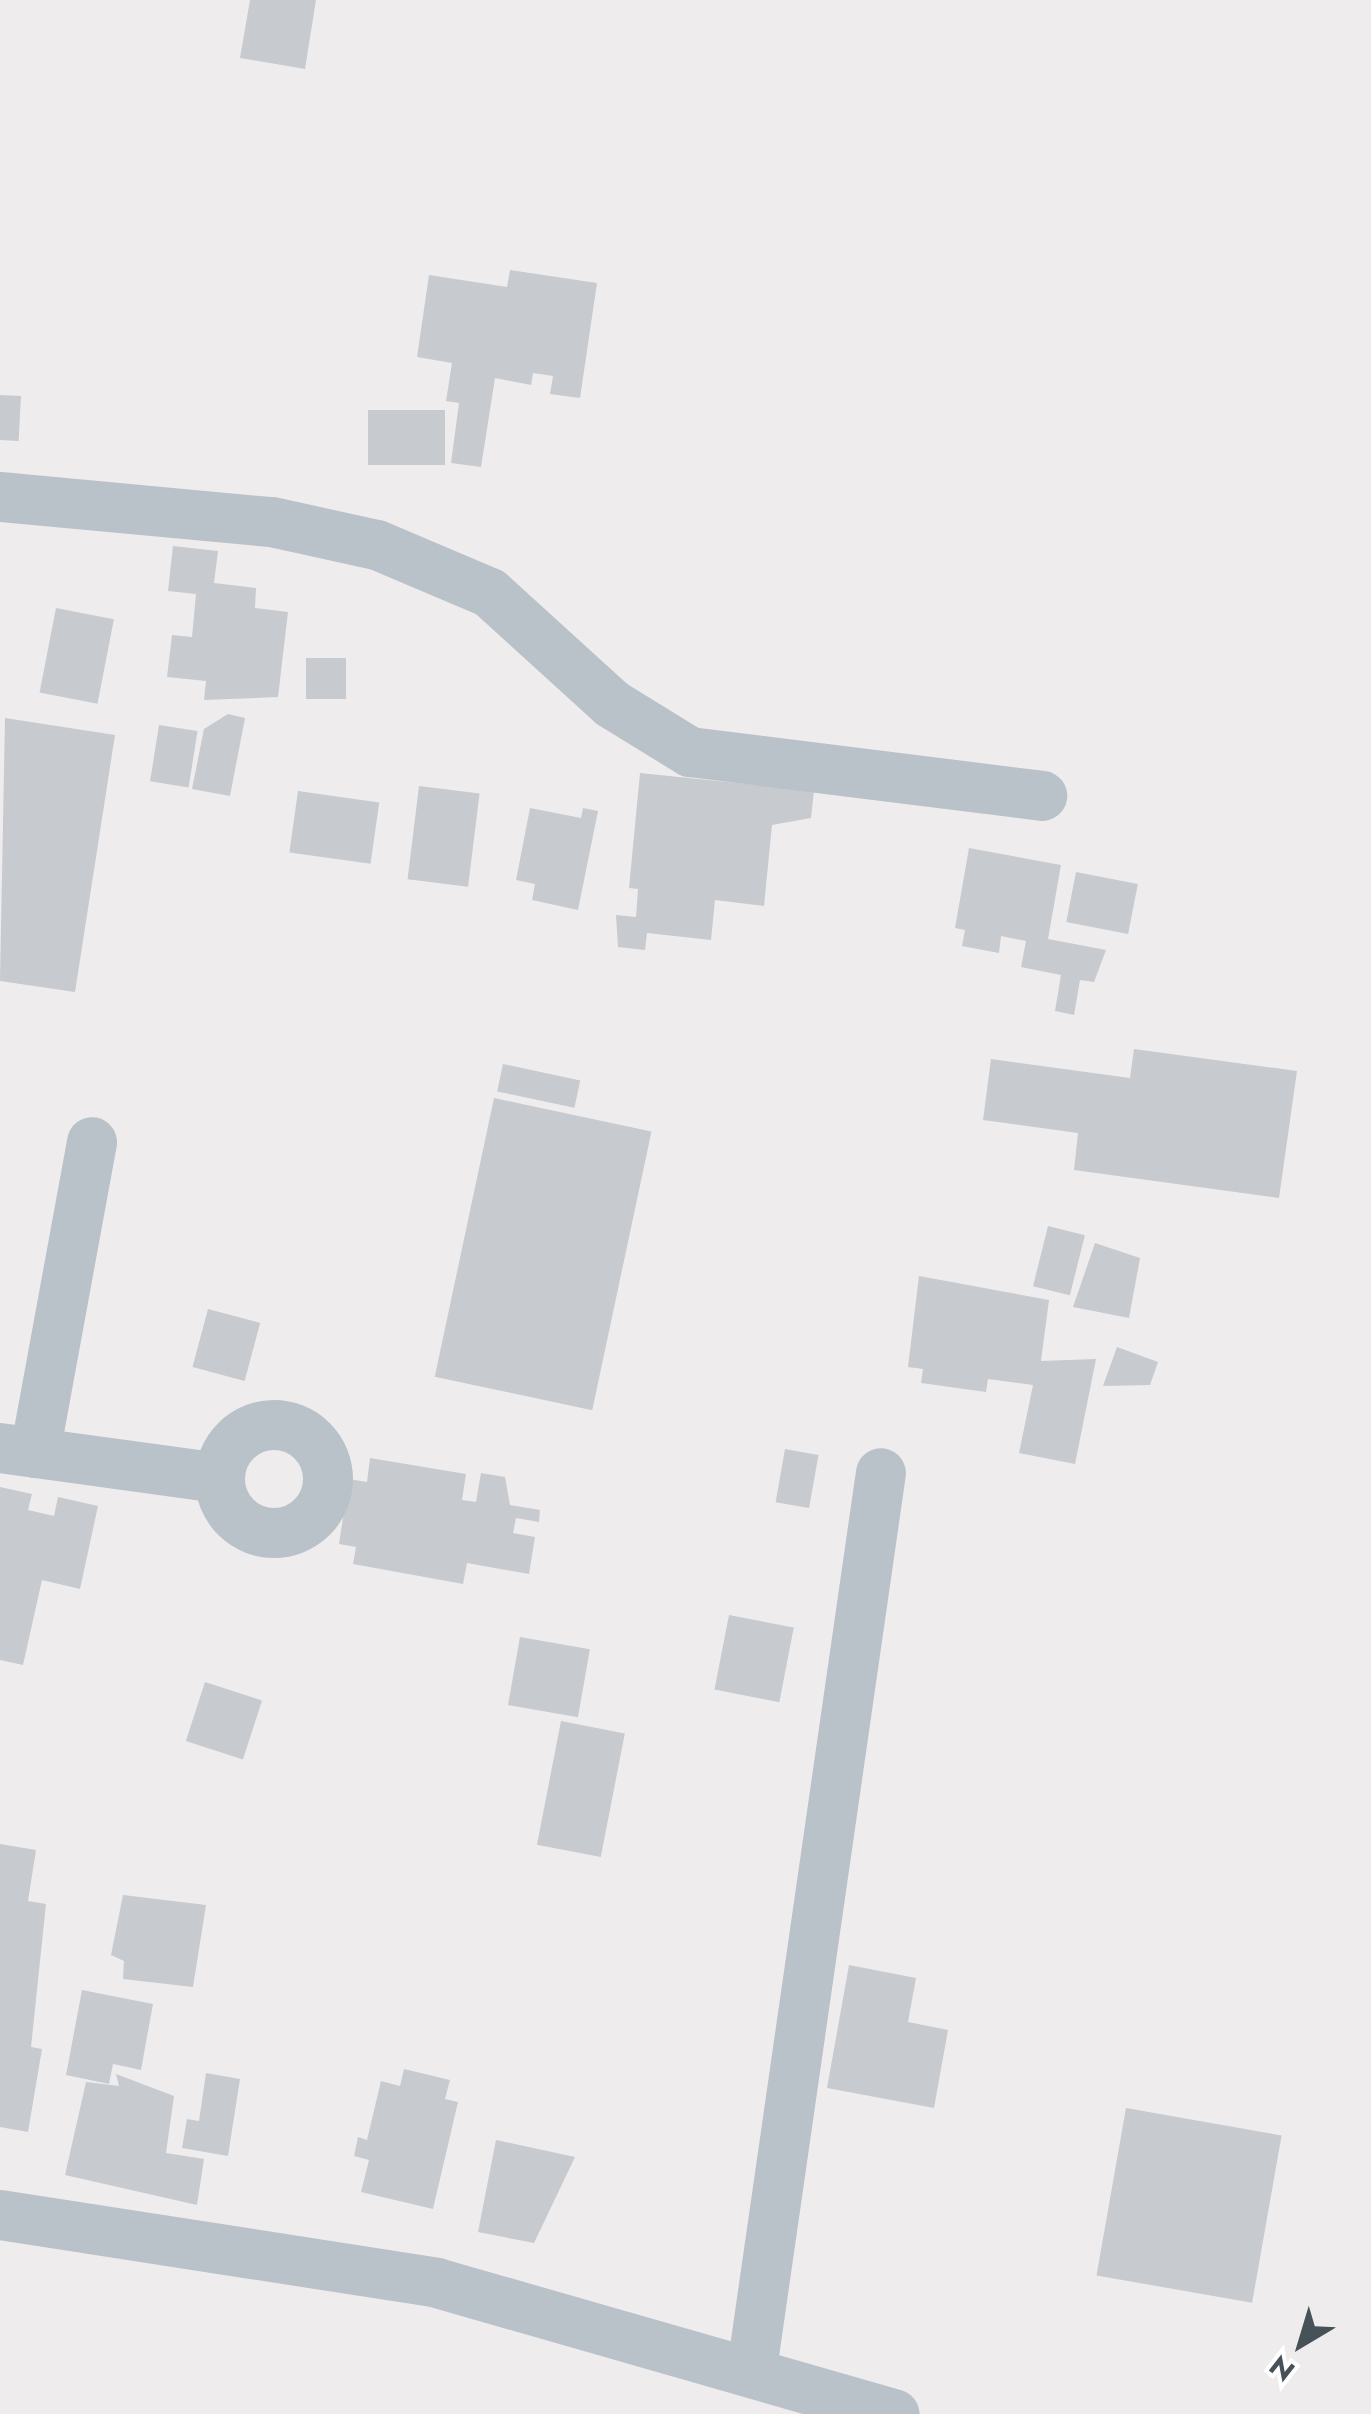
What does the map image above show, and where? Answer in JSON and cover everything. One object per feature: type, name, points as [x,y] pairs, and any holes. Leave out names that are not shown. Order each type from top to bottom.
[{"type":"street","points":[[0,497],[272,522],[377,545],[490,593],[612,704],[690,752],[1042,796]]},
{"type":"street","points":[[92,1142],[17,1450],[220,1478]]},
{"type":"street","points":[[752,2369],[881,1473]]},
{"type":"street","points":[[0,2215],[436,2283],[752,2369],[895,2414]]},
{"type":"building","points":[[250,0],[316,0],[305,69],[240,58]]},
{"type":"building","points":[[510,270],[597,283],[580,398],[550,394],[553,376],[533,373],[531,385],[495,378],[481,467],[451,463],[459,403],[446,401],[452,363],[417,357],[429,275],[507,287]]},
{"type":"building","points":[[0,395],[21,396],[19,441],[0,440]]},
{"type":"building","points":[[368,410],[445,410],[445,465],[368,465]]},
{"type":"building","points":[[173,546],[218,551],[214,583],[256,588],[255,608],[288,612],[278,697],[204,700],[206,681],[167,677],[172,635],[192,637],[196,594],[168,591]]},
{"type":"building","points":[[56,608],[114,619],[98,704],[40,692]]},
{"type":"building","points":[[306,658],[346,658],[346,699],[306,699]]},
{"type":"building","points":[[228,714],[245,718],[230,796],[192,789],[204,729]]},
{"type":"building","points":[[5,718],[115,735],[75,992],[0,981]]},
{"type":"building","points":[[159,725],[198,731],[189,787],[150,781]]},
{"type":"building","points":[[640,773],[814,791],[811,818],[772,825],[764,906],[715,900],[711,940],[647,933],[645,950],[618,947],[616,915],[636,917],[638,889],[629,888]]},
{"type":"building","points":[[419,786],[480,793],[468,887],[408,879]]},
{"type":"building","points":[[298,791],[379,802],[371,864],[289,852]]},
{"type":"building","points":[[530,808],[581,818],[583,808],[598,811],[578,910],[532,900],[535,884],[516,880]]},
{"type":"building","points":[[969,848],[1061,865],[1048,939],[1106,950],[1094,982],[1080,980],[1074,1015],[1055,1011],[1061,975],[1021,967],[1026,941],[1001,936],[999,953],[962,946],[965,930],[955,928]]},
{"type":"building","points":[[1076,872],[1138,884],[1128,934],[1066,922]]},
{"type":"building","points":[[1134,1049],[1297,1071],[1279,1198],[1074,1170],[1078,1133],[983,1120],[991,1059],[1130,1078]]},
{"type":"building","points":[[503,1064],[580,1080],[574,1108],[497,1091]]},
{"type":"building","points":[[494,1098],[651,1131],[592,1410],[435,1377]]},
{"type":"building","points":[[1048,1226],[1085,1235],[1070,1295],[1033,1286]]},
{"type":"building","points":[[1095,1243],[1140,1258],[1129,1318],[1073,1307]]},
{"type":"building","points":[[919,1276],[1049,1300],[1041,1361],[1096,1359],[1075,1464],[1019,1453],[1033,1385],[988,1379],[986,1392],[921,1383],[923,1369],[908,1367]]},
{"type":"building","points":[[208,1309],[260,1323],[245,1381],[192,1367]]},
{"type":"building","points":[[1117,1347],[1158,1362],[1150,1385],[1103,1386]]},
{"type":"building","points":[[785,1449],[818,1455],[809,1508],[776,1502]]},
{"type":"building","points":[[370,1458],[466,1474],[462,1500],[476,1502],[481,1473],[505,1477],[510,1505],[540,1510],[539,1522],[516,1518],[513,1533],[535,1537],[529,1574],[467,1563],[463,1584],[353,1564],[356,1547],[339,1544],[349,1479],[367,1482]]},
{"type":"building","points":[[0,1487],[32,1494],[28,1510],[54,1516],[58,1497],[98,1506],[80,1589],[42,1580],[23,1665],[0,1660]]},
{"type":"building","points":[[729,1615],[794,1628],[779,1702],[714,1690]]},
{"type":"building","points":[[520,1637],[590,1649],[578,1717],[508,1705]]},
{"type":"building","points":[[205,1682],[262,1701],[243,1760],[186,1741]]},
{"type":"building","points":[[561,1721],[625,1733],[601,1857],[537,1845]]},
{"type":"building","points":[[0,1844],[36,1850],[28,1901],[46,1904],[31,2047],[42,2049],[28,2132],[0,2127]]},
{"type":"building","points":[[123,1895],[206,1905],[193,1987],[123,1979],[124,1961],[111,1955]]},
{"type":"building","points":[[849,1965],[916,1978],[908,2022],[948,2030],[934,2108],[827,2088]]},
{"type":"building","points":[[82,1990],[153,2004],[141,2070],[113,2064],[109,2084],[66,2075]]},
{"type":"building","points":[[404,2069],[450,2080],[445,2099],[458,2102],[433,2209],[361,2192],[369,2160],[354,2156],[358,2137],[367,2140],[381,2081],[400,2086]]},
{"type":"building","points":[[206,2073],[240,2079],[228,2156],[182,2148],[187,2119],[199,2121]]},
{"type":"building","points":[[116,2074],[174,2096],[166,2153],[204,2159],[197,2205],[65,2175],[86,2082],[119,2086]]},
{"type":"building","points":[[1126,2108],[1282,2135],[1252,2303],[1096,2275]]},
{"type":"building","points":[[496,2140],[575,2157],[534,2243],[478,2232]]}]
